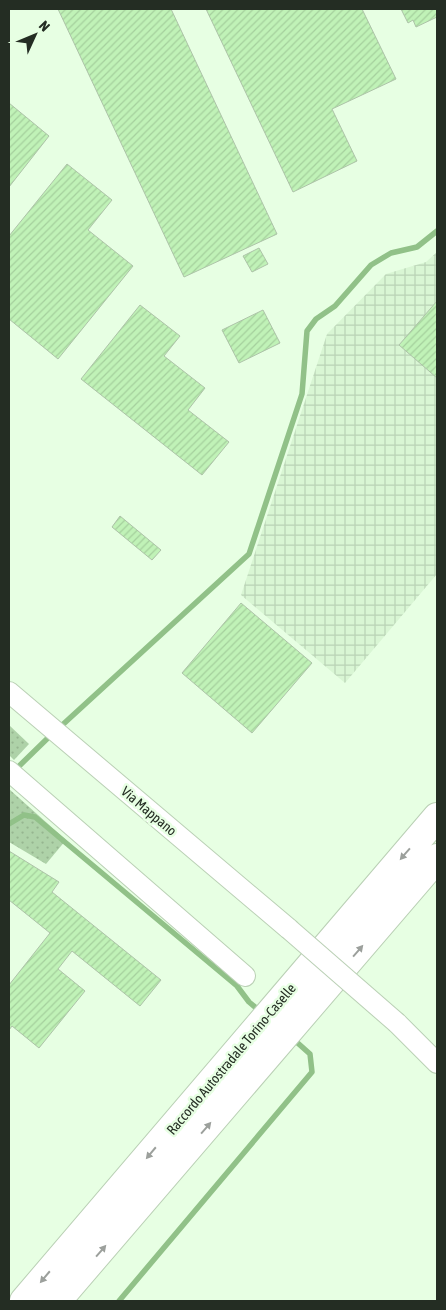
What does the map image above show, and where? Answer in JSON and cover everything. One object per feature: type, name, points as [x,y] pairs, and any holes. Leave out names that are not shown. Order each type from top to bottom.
[{"type":"highway","name":"Raccordo Autostradale Torino-Caselle","points":[[57,1301],[277,1025],[437,818]]},
{"type":"highway","name":"Raccordo Autostradale Torino-Caselle","points":[[24,1301],[277,1025],[437,858]]},
{"type":"street","name":"Via Mappano","points":[[9,692],[289,929],[397,1023],[437,1063]]},
{"type":"street","points":[[13,775],[246,976]]},
{"type":"shaded area","points":[[437,252],[437,574],[345,683],[241,595],[327,334],[386,274],[426,262]]},
{"type":"shaded area","points":[[9,725],[29,744],[14,760],[9,755]]},
{"type":"shaded area","points":[[9,789],[66,840],[46,864],[9,842]]},
{"type":"building","points":[[58,9],[171,9],[277,234],[184,277]]},
{"type":"building","points":[[206,9],[362,9],[396,79],[332,109],[357,161],[293,192]]},
{"type":"building","points":[[401,9],[437,9],[437,17],[416,27],[413,20],[408,23]]},
{"type":"building","points":[[9,103],[49,136],[9,187]]},
{"type":"building","points":[[67,164],[112,200],[88,230],[133,266],[58,359],[9,319],[9,236]]},
{"type":"building","points":[[259,248],[268,264],[252,272],[243,256]]},
{"type":"building","points":[[437,301],[437,378],[399,345]]},
{"type":"building","points":[[140,305],[180,336],[164,356],[205,388],[188,410],[229,442],[202,475],[81,379]]},
{"type":"building","points":[[263,310],[280,343],[239,363],[222,330]]},
{"type":"building","points":[[120,516],[161,550],[152,560],[112,527]]},
{"type":"building","points":[[241,603],[312,663],[252,733],[182,673]]},
{"type":"building","points":[[9,851],[59,882],[52,892],[161,980],[140,1006],[72,951],[58,969],[85,991],[39,1048],[12,1026],[9,1030],[9,985],[50,933],[9,900]]},
{"type":"waterway","points":[[59,728],[249,554],[302,394],[307,331],[316,319],[335,306],[371,265],[391,253],[417,247],[437,231]]},
{"type":"waterway","points":[[14,771],[52,734]]},
{"type":"waterway","points":[[9,824],[24,815],[35,817],[237,986],[249,1002],[261,1012]]},
{"type":"waterway","points":[[119,1301],[312,1072],[310,1054],[291,1037]]}]
